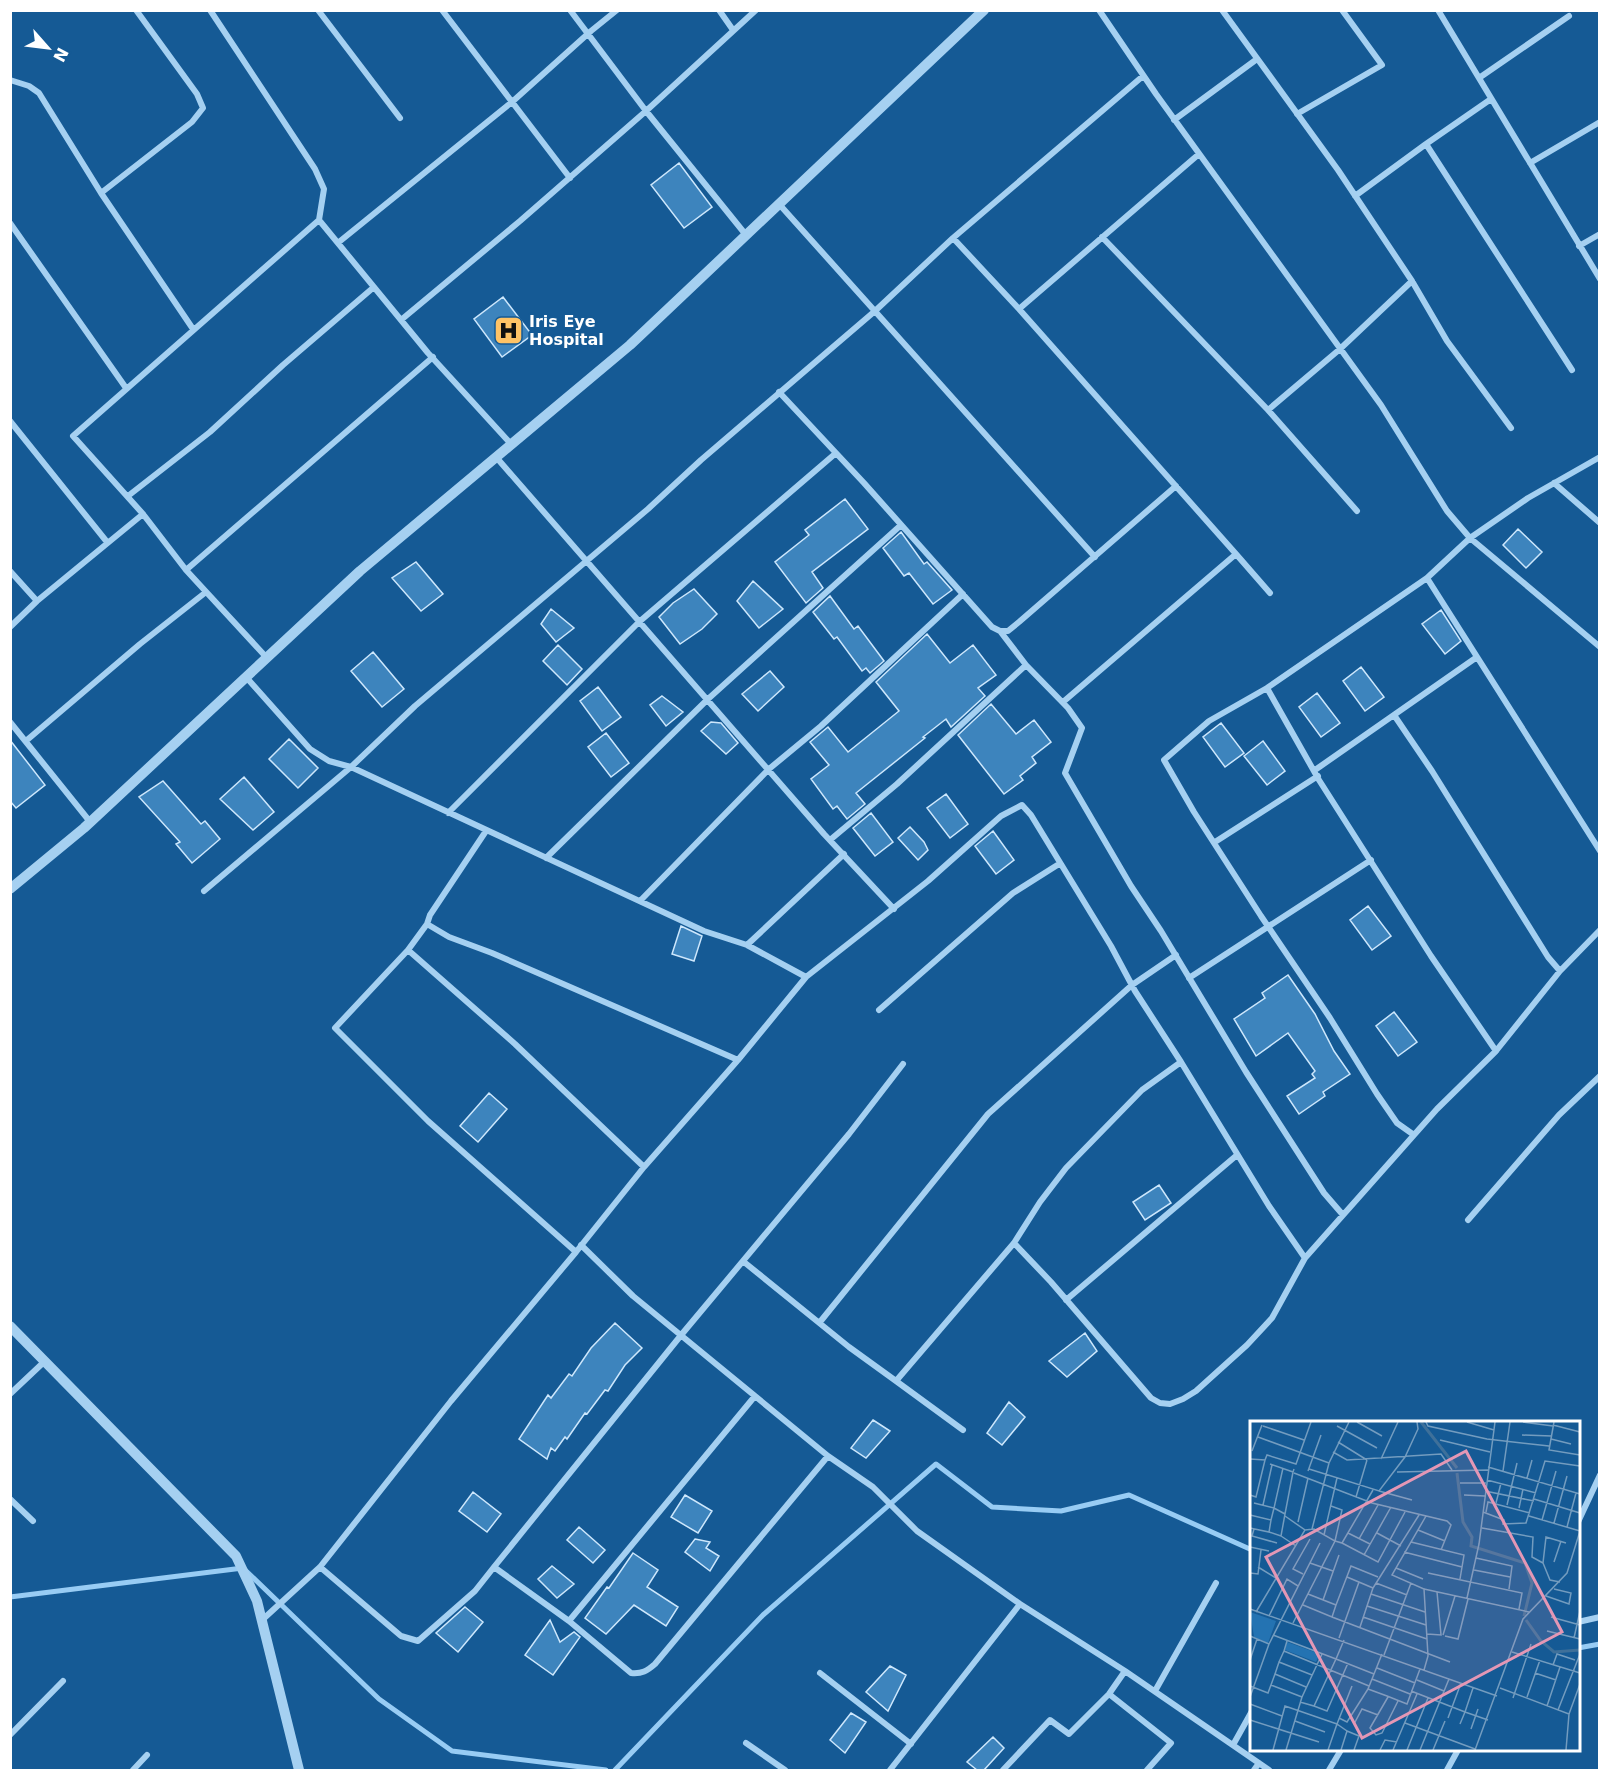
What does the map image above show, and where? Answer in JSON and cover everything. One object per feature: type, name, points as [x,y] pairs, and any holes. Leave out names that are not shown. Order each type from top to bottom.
[{"type":"street","points":[[101,193],[192,122],[203,108],[197,94],[136,10]]},
{"type":"street","points":[[210,10],[315,169],[324,189],[319,220],[73,435],[128,496],[186,570],[267,658]]},
{"type":"street","points":[[318,10],[399,118]]},
{"type":"street","points":[[442,10],[570,178]]},
{"type":"street","points":[[570,10],[646,111],[746,234]]},
{"type":"street","points":[[339,242],[512,102],[617,10]]},
{"type":"street","points":[[719,10],[734,30]]},
{"type":"street","points":[[401,320],[570,178],[756,10]]},
{"type":"street","points":[[12,884],[91,823],[360,572],[630,345],[984,10]]},
{"type":"street","points":[[1222,10],[1355,196],[1412,281],[1447,341],[1511,428]]},
{"type":"street","points":[[1297,114],[1382,64],[1342,10]]},
{"type":"street","points":[[1438,10],[1599,279]]},
{"type":"street","points":[[1100,11],[1174,120],[1381,405],[1447,511],[1470,538],[1599,647]]},
{"type":"street","points":[[1479,78],[1569,16]]},
{"type":"street","points":[[1174,120],[1257,59]]},
{"type":"street","points":[[204,891],[351,768],[415,706],[586,562],[875,311],[953,238],[1143,76]]},
{"type":"street","points":[[10,80],[29,86],[39,93],[101,193],[193,329]]},
{"type":"street","points":[[1355,196],[1491,99]]},
{"type":"street","points":[[1530,163],[1599,122]]},
{"type":"street","points":[[1426,144],[1572,370]]},
{"type":"street","points":[[1019,309],[1199,154]]},
{"type":"street","points":[[779,204],[1095,557]]},
{"type":"street","points":[[319,220],[401,320],[511,444]]},
{"type":"street","points":[[10,223],[126,388]]},
{"type":"street","points":[[1579,246],[1599,234]]},
{"type":"street","points":[[1102,237],[1268,410],[1358,511]]},
{"type":"street","points":[[953,238],[1019,309],[1270,593]]},
{"type":"street","points":[[1268,410],[1340,349],[1412,281]]},
{"type":"street","points":[[128,496],[210,432],[283,365],[374,287]]},
{"type":"street","points":[[186,570],[433,357]]},
{"type":"street","points":[[779,392],[992,627],[1000,631],[1026,665],[1063,702],[1082,728],[1065,773],[1131,886],[1300,1158],[1323,1193],[1343,1215]]},
{"type":"street","points":[[10,421],[107,542]]},
{"type":"street","points":[[448,813],[639,622],[836,453]]},
{"type":"street","points":[[496,457],[830,840],[894,909]]},
{"type":"street","points":[[1414,1135],[1397,1123],[1194,812],[1164,760],[1209,720],[1267,688],[1427,578],[1470,538],[1528,498],[1599,457]]},
{"type":"street","points":[[1554,483],[1599,523]]},
{"type":"street","points":[[1000,631],[1008,631],[1176,486]]},
{"type":"street","points":[[10,627],[37,601],[143,514]]},
{"type":"street","points":[[546,858],[708,699],[901,525]]},
{"type":"street","points":[[1063,702],[1236,554]]},
{"type":"street","points":[[10,571],[37,601]]},
{"type":"street","points":[[1427,578],[1599,851]]},
{"type":"street","points":[[27,740],[140,644],[206,592]]},
{"type":"street","points":[[640,901],[769,769],[821,726],[963,594]]},
{"type":"street","points":[[1215,842],[1317,773],[1477,657]]},
{"type":"street","points":[[830,840],[897,783],[1026,665]]},
{"type":"street","points":[[246,677],[310,749],[329,760],[351,768],[704,931],[747,945],[806,977]]},
{"type":"street","points":[[1267,688],[1431,956],[1496,1051]]},
{"type":"street","points":[[1394,715],[1437,779],[1548,957],[1560,971]]},
{"type":"street","points":[[10,722],[27,740],[91,823]]},
{"type":"street","points":[[261,1621],[320,1567],[451,1401],[644,1167],[806,977],[928,881],[1000,816],[1022,805],[1031,815],[1237,1155],[1305,1258]]},
{"type":"street","points":[[486,831],[408,950],[335,1029],[428,1121],[576,1252]]},
{"type":"street","points":[[747,945],[844,854]]},
{"type":"street","points":[[1189,978],[1371,860]]},
{"type":"street","points":[[879,1010],[1013,893],[1059,864]]},
{"type":"street","points":[[427,924],[449,937],[492,953],[738,1059]]},
{"type":"street","points":[[1014,1243],[1151,1398],[1160,1403],[1170,1404],[1196,1391],[1247,1345],[1272,1318],[1305,1258],[1414,1135],[1496,1051],[1560,971],[1599,930]]},
{"type":"street","points":[[408,950],[515,1044],[644,1167]]},
{"type":"street","points":[[820,1322],[988,1114],[1132,985],[1176,956]]},
{"type":"street","points":[[896,1381],[1014,1243],[1040,1202],[1066,1168],[1142,1090],[1181,1062]]},
{"type":"street","points":[[320,1567],[401,1636],[418,1641],[475,1590],[682,1334],[849,1134],[903,1064]]},
{"type":"street","points":[[1468,1220],[1559,1115],[1599,1076]]},
{"type":"street","points":[[1066,1300],[1237,1155]]},
{"type":"street","points":[[581,1245],[633,1296],[828,1456],[873,1487],[917,1532],[1020,1604],[1125,1671],[1269,1770]]},
{"type":"street","points":[[744,1262],[849,1347],[963,1430]]},
{"type":"street","points":[[10,1326],[236,1556],[257,1601],[299,1770]]},
{"type":"street","points":[[10,1394],[45,1361]]},
{"type":"street","points":[[569,1621],[755,1396]]},
{"type":"street","points":[[494,1567],[569,1621],[631,1672],[639,1674],[647,1671],[828,1456]]},
{"type":"street","points":[[1580,1518],[1599,1475]]},
{"type":"street","points":[[10,1499],[33,1521]]},
{"type":"street","points":[[1155,1691],[1216,1583]]},
{"type":"street","points":[[890,1770],[1020,1604]]},
{"type":"street","points":[[1580,1622],[1599,1617]]},
{"type":"street","points":[[1003,1770],[1050,1720],[1069,1734],[1109,1694],[1125,1671]]},
{"type":"street","points":[[820,1673],[911,1744]]},
{"type":"street","points":[[10,1735],[63,1681]]},
{"type":"street","points":[[1109,1694],[1171,1743],[1147,1770]]},
{"type":"street","points":[[1233,1744],[1250,1713]]},
{"type":"street","points":[[746,1743],[785,1770]]},
{"type":"street","points":[[1329,1770],[1340,1751]]},
{"type":"street","points":[[1447,1770],[1457,1751]]},
{"type":"street","points":[[133,1770],[147,1755]]},
{"type":"street","points":[[1254,1770],[1259,1763]]},
{"type":"building","points":[[679,163],[712,207],[684,228],[651,185]]},
{"type":"building","points":[[503,297],[532,335],[502,357],[474,319]]},
{"type":"building","points":[[845,499],[868,529],[812,572],[823,588],[806,603],[775,562],[809,535],[805,530]]},
{"type":"building","points":[[1518,529],[1542,552],[1526,568],[1503,545]]},
{"type":"building","points":[[901,532],[924,564],[927,562],[952,590],[933,604],[909,573],[904,576],[883,548]]},
{"type":"building","points":[[416,562],[443,594],[421,611],[392,578]]},
{"type":"building","points":[[753,581],[783,609],[759,628],[737,601]]},
{"type":"building","points":[[694,589],[717,614],[702,629],[680,644],[659,617],[673,603]]},
{"type":"building","points":[[830,596],[854,629],[858,626],[884,661],[870,673],[866,668],[862,671],[837,637],[834,639],[813,612]]},
{"type":"building","points":[[551,609],[574,628],[556,642],[541,624]]},
{"type":"building","points":[[1441,610],[1461,641],[1445,654],[1422,624]]},
{"type":"building","points":[[927,634],[950,663],[973,645],[996,675],[978,688],[985,696],[951,727],[946,719],[856,793],[865,804],[847,819],[837,806],[833,809],[811,779],[829,765],[810,742],[828,727],[848,752],[899,711],[876,682]]},
{"type":"building","points":[[558,645],[582,669],[567,685],[543,661]]},
{"type":"building","points":[[373,652],[404,689],[382,707],[351,671]]},
{"type":"building","points":[[1361,667],[1384,697],[1365,711],[1343,681]]},
{"type":"building","points":[[770,671],[784,687],[758,711],[742,694]]},
{"type":"building","points":[[598,687],[621,717],[602,731],[580,701]]},
{"type":"building","points":[[1317,693],[1340,723],[1321,737],[1299,707]]},
{"type":"building","points":[[662,696],[683,712],[666,726],[650,705]]},
{"type":"building","points":[[991,704],[1016,734],[1034,720],[1051,742],[1032,757],[1036,763],[1020,776],[1023,780],[1004,794],[958,735]]},
{"type":"building","points":[[711,722],[721,723],[738,743],[726,754],[701,731]]},
{"type":"building","points":[[1221,723],[1244,753],[1225,767],[1203,737]]},
{"type":"building","points":[[606,733],[629,763],[611,777],[588,747]]},
{"type":"building","points":[[289,739],[318,768],[298,788],[269,759]]},
{"type":"building","points":[[10,740],[45,785],[16,808],[10,801]]},
{"type":"building","points":[[1263,741],[1285,771],[1267,785],[1244,756]]},
{"type":"building","points":[[244,777],[274,812],[253,830],[220,799]]},
{"type":"building","points":[[163,781],[201,824],[205,821],[220,839],[192,863],[176,844],[180,842],[139,797]]},
{"type":"building","points":[[946,794],[968,824],[950,838],[927,808]]},
{"type":"building","points":[[871,813],[893,842],[875,856],[853,828]]},
{"type":"building","points":[[910,827],[928,850],[918,860],[898,838]]},
{"type":"building","points":[[993,831],[1014,860],[996,874],[975,846]]},
{"type":"building","points":[[1368,906],[1391,936],[1372,950],[1350,920]]},
{"type":"building","points":[[681,926],[702,936],[694,961],[672,954]]},
{"type":"building","points":[[1288,975],[1315,1014],[1334,1051],[1350,1074],[1323,1092],[1325,1096],[1299,1114],[1287,1096],[1315,1078],[1312,1074],[1315,1071],[1288,1033],[1256,1056],[1234,1019],[1265,998],[1262,993]]},
{"type":"building","points":[[1394,1012],[1417,1042],[1398,1056],[1376,1026]]},
{"type":"building","points":[[489,1093],[507,1109],[478,1142],[460,1126]]},
{"type":"building","points":[[1159,1185],[1171,1203],[1145,1220],[1133,1202]]},
{"type":"building","points":[[615,1323],[642,1348],[625,1365],[608,1391],[605,1390],[587,1414],[585,1413],[567,1439],[565,1437],[555,1451],[551,1448],[547,1459],[519,1439],[548,1395],[551,1398],[569,1374],[572,1376],[591,1348]]},
{"type":"building","points":[[1085,1333],[1097,1351],[1067,1377],[1049,1361]]},
{"type":"building","points":[[1009,1402],[1025,1417],[1002,1445],[987,1433]]},
{"type":"building","points":[[873,1420],[890,1431],[866,1458],[851,1448]]},
{"type":"building","points":[[473,1492],[501,1514],[487,1532],[459,1511]]},
{"type":"building","points":[[685,1495],[712,1511],[698,1533],[671,1517]]},
{"type":"building","points":[[579,1527],[605,1550],[593,1563],[567,1540]]},
{"type":"building","points":[[695,1539],[710,1542],[706,1548],[719,1556],[710,1571],[685,1552]]},
{"type":"building","points":[[633,1553],[658,1570],[647,1587],[678,1607],[666,1626],[634,1605],[606,1634],[585,1618]]},
{"type":"building","points":[[552,1566],[574,1584],[557,1598],[538,1579]]},
{"type":"building","points":[[465,1607],[483,1622],[458,1652],[436,1633]]},
{"type":"building","points":[[550,1620],[560,1642],[574,1632],[580,1637],[553,1675],[525,1655]]},
{"type":"building","points":[[890,1666],[906,1675],[888,1711],[866,1692]]},
{"type":"building","points":[[851,1713],[866,1722],[845,1753],[830,1740]]},
{"type":"building","points":[[993,1737],[1004,1748],[984,1770],[977,1770],[967,1762]]},
{"type":"waterway","points":[[615,1770],[763,1615],[936,1464],[992,1507],[1061,1511],[1129,1495],[1250,1549]]},
{"type":"waterway","points":[[10,1597],[243,1568],[379,1699],[452,1751],[606,1770]]},
{"type":"waterway","points":[[1580,1648],[1600,1644]]},
{"type":"place","name":"Iris Eye Hospital","points":[[508,330]]}]
